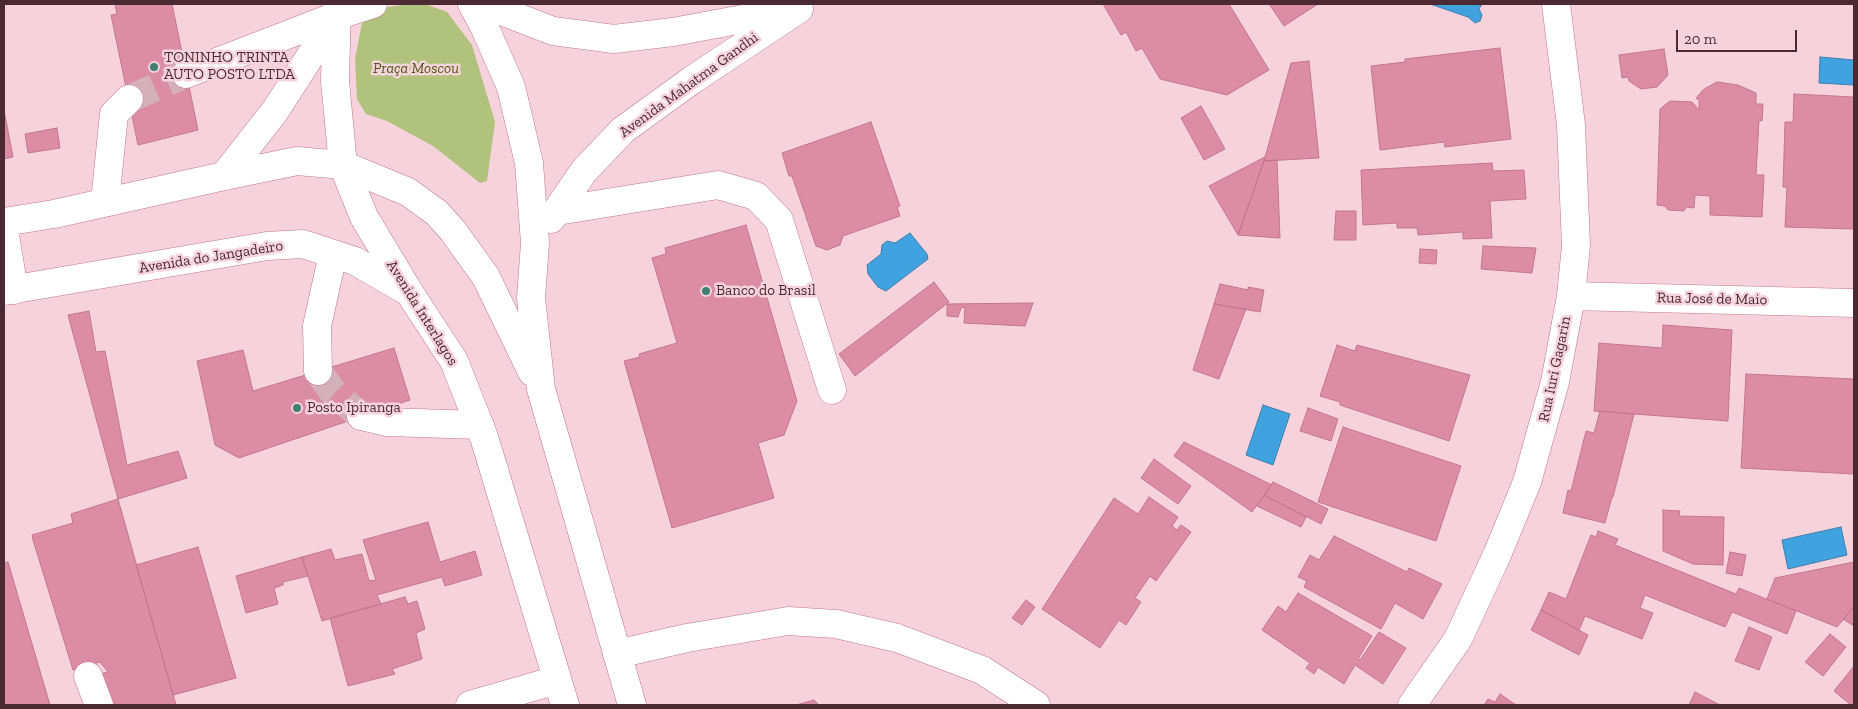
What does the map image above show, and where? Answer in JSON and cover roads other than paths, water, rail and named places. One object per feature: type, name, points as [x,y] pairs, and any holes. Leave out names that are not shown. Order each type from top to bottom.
[{"type":"street","points":[[186,74],[336,10],[373,4]]},
{"type":"street","points":[[472,4],[484,26],[511,87],[529,163],[534,243],[531,298],[541,389],[632,705]]},
{"type":"street","name":"Avenida Mahatma Gandhi","points":[[483,4],[512,9],[553,31],[614,39],[672,32],[805,6]]},
{"type":"street","name":"Rua Iuri Gagarin","points":[[1412,705],[1458,639],[1497,555],[1528,482],[1554,382],[1570,296],[1576,246],[1571,126],[1556,4]]},
{"type":"street","name":"Avenida Mahatma Gandhi","points":[[534,243],[584,171],[623,130],[692,80],[805,6]]},
{"type":"street","points":[[224,176],[275,110],[336,10]]},
{"type":"street","name":"Avenida Interlagos","points":[[336,10],[335,81],[343,165],[364,217],[409,292],[454,361],[480,426],[561,693]]},
{"type":"street","points":[[105,202],[114,114],[129,99]]},
{"type":"street","points":[[4,222],[54,214],[297,161],[343,165],[408,192],[437,213],[453,231],[486,277],[541,389]]},
{"type":"street","points":[[557,211],[718,186],[756,196],[778,220],[832,390]]},
{"type":"street","points":[[4,229],[9,290]]},
{"type":"street","name":"Avenida do Jangadeiro","points":[[9,290],[267,246],[303,244],[355,261],[409,292]]},
{"type":"street","points":[[318,371],[317,326],[333,254]]},
{"type":"street","name":"Rua José de Maio","points":[[1570,296],[1854,303]]},
{"type":"street","points":[[361,416],[386,422],[480,426]]},
{"type":"street","points":[[617,654],[687,638],[788,621],[836,624],[897,638],[982,670],[1036,705]]},
{"type":"street","points":[[88,676],[99,705]]},
{"type":"street","points":[[470,705],[561,693]]},
{"type":"water","points":[[1430,4],[1482,4],[1479,9],[1482,15],[1480,21],[1475,23],[1468,17]]},
{"type":"water","points":[[1820,57],[1854,60],[1854,85],[1819,83]]},
{"type":"water","points":[[910,233],[927,254],[928,259],[886,291],[878,287],[868,274],[867,265],[881,254],[882,245],[887,241],[895,243]]},
{"type":"water","points":[[1263,405],[1290,414],[1273,465],[1246,455]]},
{"type":"water","points":[[1841,527],[1847,555],[1788,569],[1782,540]]},
{"type":"tunnel","points":[[129,99],[186,74]]},
{"type":"tunnel","points":[[318,371],[333,392],[361,416]]},
{"type":"place","name":"TONINHO TRINTA AUTO POSTO LTDA","points":[[154,67]]},
{"type":"place","name":"Banco do Brasil","points":[[706,291]]},
{"type":"place","name":"Posto Ipiranga","points":[[297,408]]},
{"type":"park label","name":"Praça Moscou","points":[[416,69]]}]
